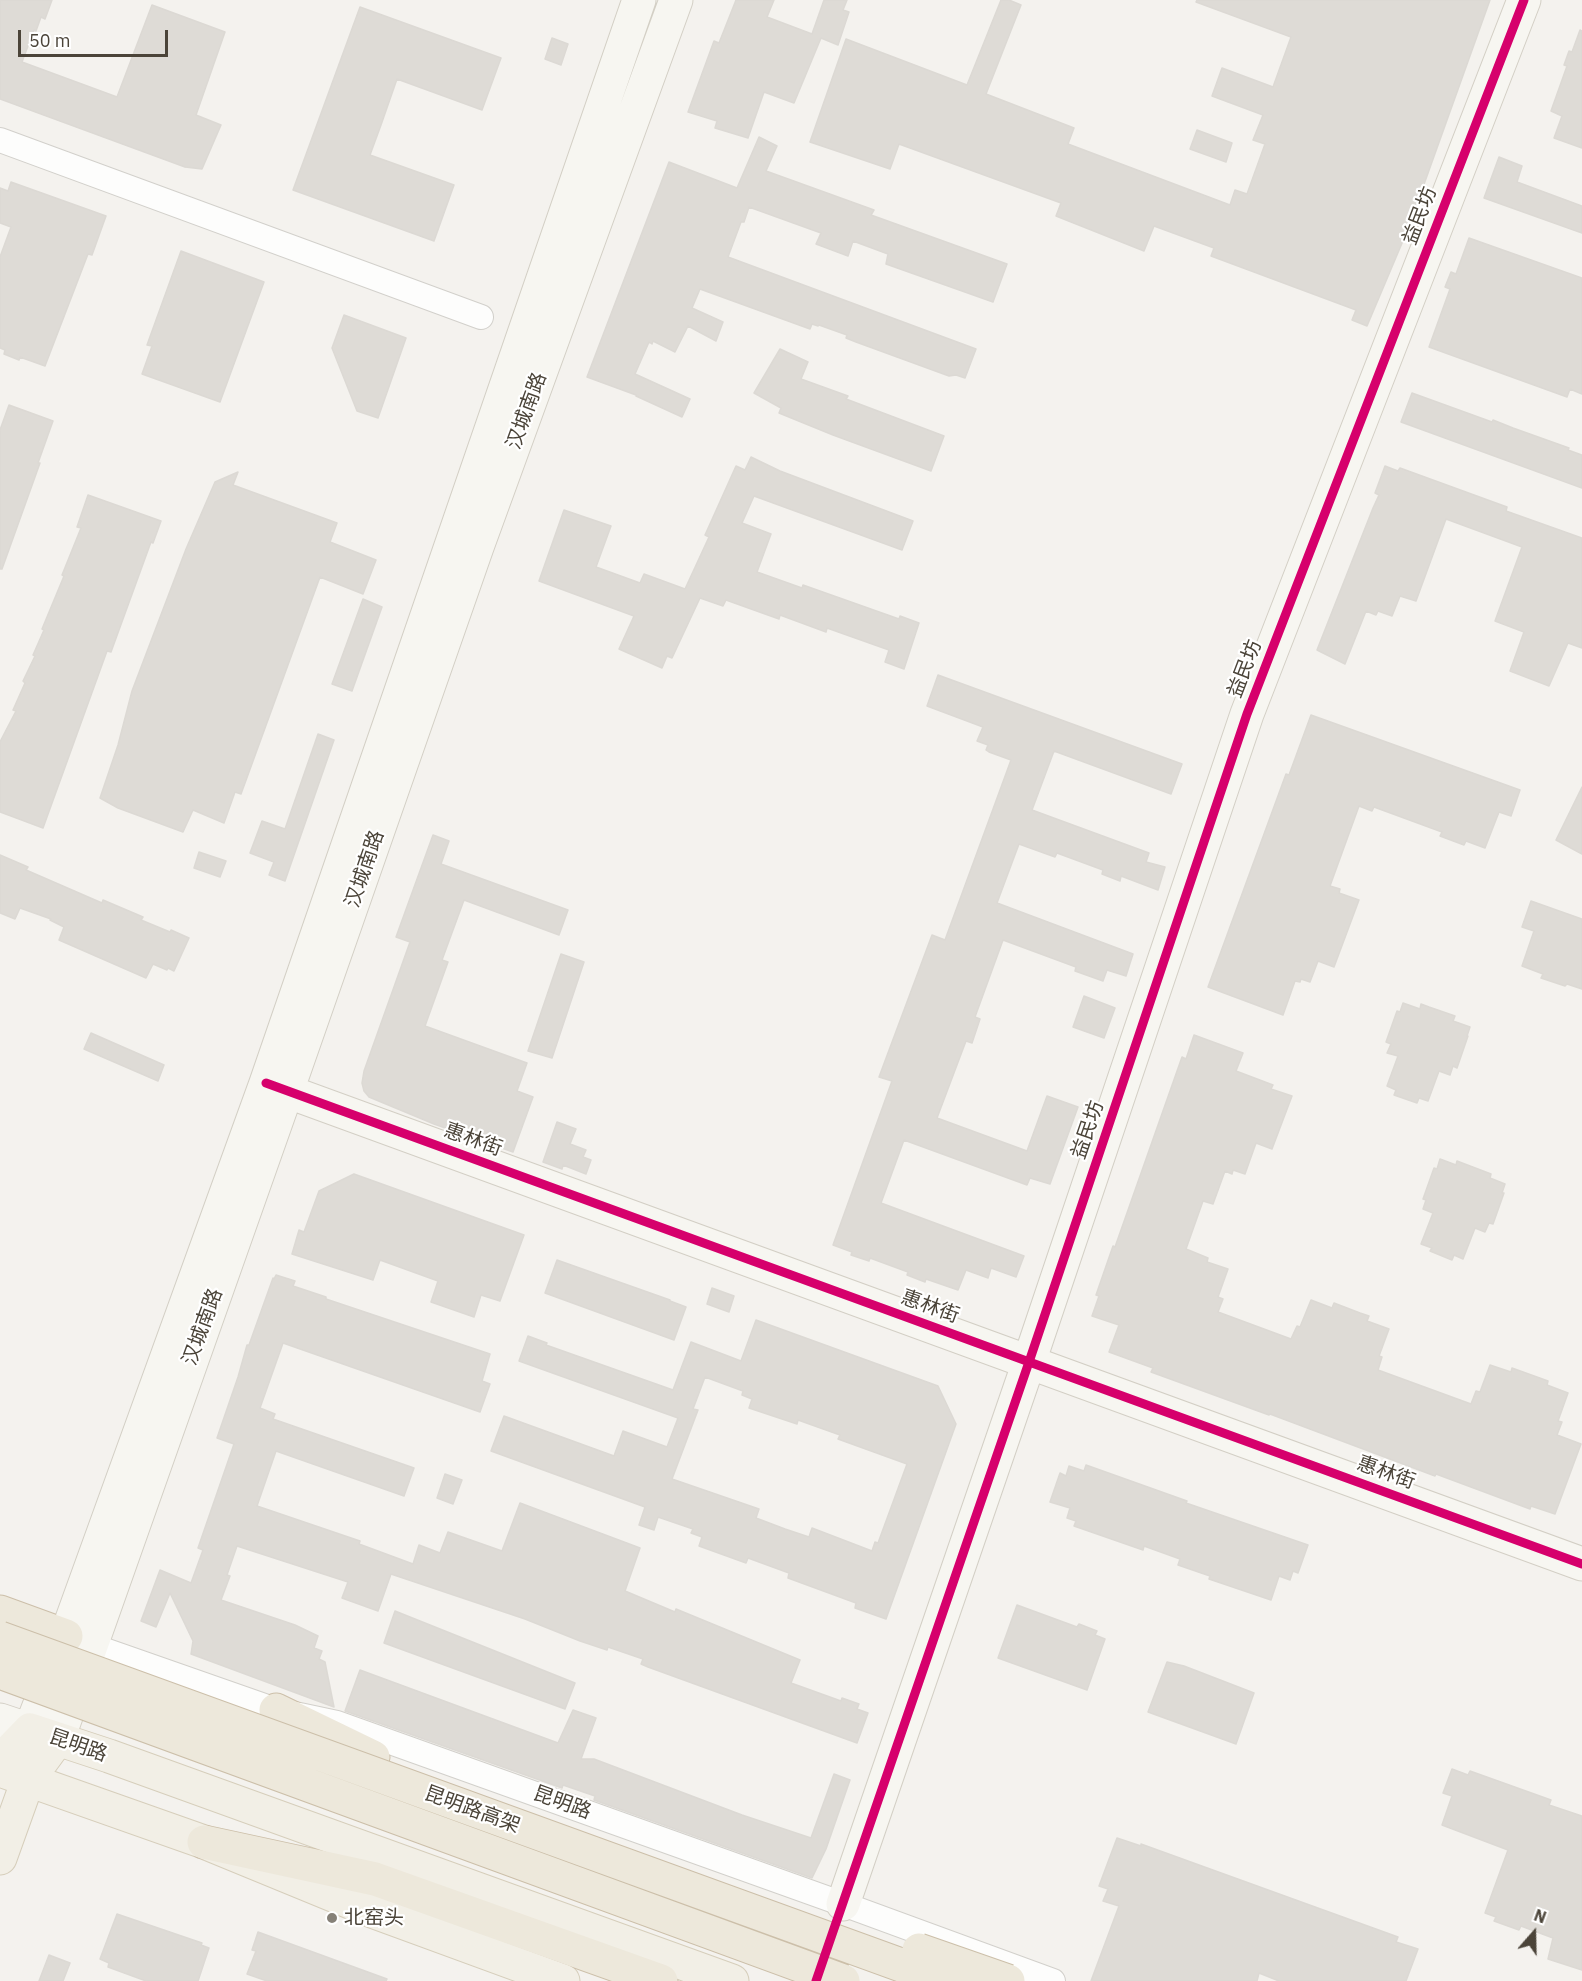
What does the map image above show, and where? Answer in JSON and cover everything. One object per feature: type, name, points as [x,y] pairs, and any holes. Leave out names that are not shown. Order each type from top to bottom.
[{"type":"highway","points":[[0,1612],[78,1640]]},
{"type":"highway","name":"昆明路高架","points":[[0,1638],[945,1981]]},
{"type":"highway","name":"昆明路高架","points":[[0,1672],[843,1981]]},
{"type":"highway","points":[[276,1710],[373,1757],[641,1856],[821,1915],[1008,1981]]},
{"type":"highway","points":[[204,1842],[375,1879],[661,1981]]},
{"type":"main road","points":[[0,1761],[29,1730]]},
{"type":"main road","points":[[0,1858],[14,1775],[29,1730]]},
{"type":"main road","name":"昆明路","points":[[29,1730],[109,1756],[732,1981]]},
{"type":"main road","points":[[14,1775],[204,1842],[372,1911],[563,1981]]},
{"type":"street","name":"汉城南路","points":[[276,1087],[639,0]]},
{"type":"street","name":"汉城南路","points":[[29,1730],[78,1640],[276,1087],[477,547],[676,0]]},
{"type":"street","name":"益民坊","points":[[843,1904],[1029,1362],[1247,714],[1524,0]]},
{"type":"street","points":[[0,140],[480,317]]},
{"type":"street","name":"惠林街","points":[[276,1087],[1582,1564]]},
{"type":"street","name":"昆明路","points":[[78,1640],[276,1710],[337,1723],[1053,1981]]},
{"type":"street","points":[[816,1981],[843,1904]]},
{"type":"building","points":[[0,0],[52,0],[45,19],[41,17],[36,31],[34,30],[22,62],[117,97],[152,5],[225,32],[196,115],[221,125],[202,169],[185,167],[0,99]]},
{"type":"building","points":[[736,0],[774,0],[767,17],[812,34],[824,0],[847,0],[843,10],[849,12],[838,45],[821,38],[794,103],[764,92],[748,138],[715,128],[717,121],[688,112],[714,41],[719,43]]},
{"type":"building","points":[[1001,0],[1009,0],[1021,5],[986,94],[1074,128],[1068,144],[1230,205],[1235,190],[1247,194],[1265,144],[1253,140],[1263,115],[1212,96],[1222,68],[1273,87],[1291,37],[1196,2],[1197,0],[1490,0],[1408,229],[1367,326],[1352,320],[1356,310],[1211,256],[1214,248],[1154,226],[1144,251],[1056,216],[1061,203],[899,144],[890,169],[810,142],[846,39],[967,85]]},
{"type":"building","points":[[360,7],[501,58],[482,110],[397,79],[370,155],[454,185],[434,241],[293,190]]},
{"type":"building","points":[[1580,30],[1582,31],[1582,148],[1554,138],[1562,116],[1551,111],[1567,66],[1564,65],[1569,51],[1572,52]]},
{"type":"building","points":[[552,38],[568,44],[561,65],[545,59]]},
{"type":"building","points":[[1197,130],[1232,143],[1226,162],[1190,149]]},
{"type":"building","points":[[759,137],[777,146],[766,171],[874,210],[871,215],[1007,264],[993,302],[886,264],[888,254],[853,241],[848,256],[816,244],[821,233],[749,207],[728,257],[976,349],[965,378],[956,375],[949,376],[856,342],[846,338],[847,335],[819,325],[812,324],[810,329],[700,289],[692,308],[723,322],[716,341],[688,326],[675,352],[653,341],[652,344],[649,342],[635,374],[690,399],[682,417],[636,395],[587,377],[669,162],[737,188]]},
{"type":"building","points":[[1499,157],[1522,166],[1517,182],[1582,206],[1582,233],[1484,198]]},
{"type":"building","points":[[11,182],[106,216],[92,255],[88,254],[45,366],[4,354],[5,350],[0,348],[0,257],[11,227],[0,223],[0,188],[8,191]]},
{"type":"building","points":[[1469,238],[1582,278],[1582,394],[1570,389],[1567,397],[1429,347],[1450,289],[1445,287],[1451,272],[1456,274]]},
{"type":"building","points":[[181,251],[264,282],[220,402],[142,374],[152,346],[147,345]]},
{"type":"building","points":[[344,315],[406,338],[378,418],[357,411],[332,348]]},
{"type":"building","points":[[780,349],[808,362],[801,379],[848,396],[846,399],[944,436],[931,471],[779,413],[781,408],[754,393]]},
{"type":"building","points":[[1412,393],[1492,422],[1493,420],[1582,455],[1582,488],[1401,422]]},
{"type":"building","points":[[9,405],[53,421],[38,463],[40,463],[2,569],[0,569],[0,430]]},
{"type":"building","points":[[751,457],[780,471],[913,521],[902,550],[754,496],[742,523],[771,534],[757,572],[802,588],[803,585],[899,619],[900,616],[919,623],[904,669],[885,662],[889,650],[827,628],[826,632],[780,615],[779,619],[726,600],[723,606],[700,598],[672,658],[667,656],[662,668],[619,649],[634,616],[539,581],[564,510],[611,526],[596,567],[640,583],[644,574],[685,589],[709,537],[705,535],[736,466],[745,470]]},
{"type":"building","points":[[1385,466],[1398,471],[1400,468],[1507,507],[1506,511],[1582,538],[1582,648],[1568,643],[1549,686],[1510,671],[1524,632],[1495,621],[1522,547],[1446,519],[1416,601],[1400,596],[1392,616],[1378,611],[1376,615],[1366,611],[1345,664],[1317,650],[1379,495],[1375,493]]},
{"type":"building","points":[[238,472],[233,485],[337,523],[330,542],[376,560],[363,594],[320,577],[241,794],[235,792],[224,823],[193,810],[183,832],[118,808],[100,798],[118,745],[132,691],[186,549],[215,482]]},
{"type":"building","points":[[88,495],[161,521],[153,543],[151,542],[111,652],[107,651],[43,828],[0,812],[0,742],[16,711],[13,710],[25,683],[23,681],[35,656],[33,655],[44,630],[42,629],[81,528],[77,527]]},
{"type":"building","points":[[363,599],[382,607],[352,691],[332,684]]},
{"type":"building","points":[[938,675],[1182,764],[1171,794],[1054,751],[1032,810],[1149,853],[1146,862],[1165,867],[1158,890],[1121,876],[1120,881],[1102,874],[1103,870],[1057,853],[1055,857],[1019,844],[997,903],[1133,954],[1126,976],[1107,970],[1103,981],[1075,971],[1076,967],[1003,940],[975,1017],[980,1019],[972,1043],[966,1041],[937,1118],[1027,1151],[1047,1096],[1078,1107],[1050,1184],[1030,1178],[1027,1185],[904,1140],[881,1203],[1024,1256],[1016,1277],[991,1268],[988,1278],[966,1270],[958,1290],[926,1279],[925,1282],[907,1275],[908,1272],[870,1258],[869,1261],[851,1255],[852,1252],[833,1245],[892,1081],[879,1077],[932,935],[945,940],[1011,760],[989,752],[986,750],[988,745],[977,741],[983,727],[927,706]]},
{"type":"building","points":[[1311,715],[1520,790],[1511,816],[1499,812],[1485,848],[1466,841],[1464,845],[1440,836],[1442,832],[1374,807],[1372,811],[1359,806],[1330,886],[1340,889],[1339,893],[1359,900],[1334,967],[1318,961],[1310,982],[1301,979],[1300,982],[1295,981],[1283,1015],[1208,987],[1286,774],[1289,775]]},
{"type":"building","points":[[318,734],[334,740],[285,881],[269,875],[274,862],[250,853],[262,821],[285,829]]},
{"type":"building","points":[[1582,787],[1582,854],[1556,840]]},
{"type":"building","points":[[433,835],[449,841],[441,864],[568,910],[559,935],[464,900],[442,960],[448,962],[425,1026],[527,1063],[517,1091],[533,1097],[513,1152],[434,1124],[369,1097],[364,1091],[362,1083],[364,1071],[410,942],[396,937]]},
{"type":"building","points":[[199,852],[226,861],[220,877],[194,868]]},
{"type":"building","points":[[0,855],[28,867],[26,870],[102,903],[103,900],[143,917],[141,920],[189,938],[174,971],[153,964],[146,978],[59,940],[64,927],[51,919],[20,908],[15,919],[0,913]]},
{"type":"building","points":[[1531,901],[1582,919],[1582,989],[1541,978],[1543,974],[1522,966],[1534,931],[1522,927]]},
{"type":"building","points":[[561,954],[584,962],[552,1058],[528,1051]]},
{"type":"building","points":[[1084,996],[1115,1008],[1104,1038],[1073,1027]]},
{"type":"building","points":[[1403,1003],[1420,1009],[1421,1004],[1455,1016],[1453,1021],[1470,1027],[1457,1068],[1453,1066],[1450,1075],[1439,1071],[1428,1101],[1419,1098],[1417,1103],[1394,1095],[1396,1090],[1387,1086],[1398,1056],[1387,1053],[1391,1044],[1386,1042],[1397,1011],[1400,1012]]},
{"type":"building","points":[[91,1033],[164,1065],[158,1081],[84,1049]]},
{"type":"building","points":[[1194,1035],[1243,1053],[1236,1071],[1273,1085],[1271,1089],[1292,1096],[1272,1149],[1256,1143],[1245,1174],[1233,1170],[1232,1174],[1225,1171],[1213,1204],[1203,1201],[1186,1249],[1208,1258],[1207,1262],[1228,1269],[1218,1297],[1223,1299],[1218,1312],[1291,1339],[1297,1326],[1300,1327],[1311,1300],[1332,1308],[1334,1303],[1369,1316],[1367,1321],[1389,1329],[1379,1356],[1382,1357],[1378,1370],[1471,1404],[1476,1391],[1480,1392],[1490,1365],[1511,1372],[1512,1368],[1548,1381],[1547,1385],[1568,1393],[1558,1421],[1562,1422],[1557,1435],[1581,1444],[1555,1514],[1531,1506],[1530,1509],[1436,1474],[1435,1476],[1151,1372],[1153,1368],[1109,1352],[1119,1325],[1092,1316],[1099,1296],[1096,1295],[1182,1057],[1186,1059]]},
{"type":"building","points":[[557,1122],[576,1129],[570,1144],[586,1150],[583,1157],[591,1160],[586,1174],[563,1165],[562,1169],[543,1162]]},
{"type":"building","points":[[1440,1159],[1456,1165],[1457,1161],[1491,1174],[1490,1178],[1505,1184],[1493,1224],[1489,1223],[1485,1232],[1475,1228],[1463,1259],[1454,1255],[1452,1260],[1430,1251],[1432,1248],[1421,1244],[1433,1213],[1423,1209],[1426,1200],[1423,1199],[1434,1168],[1437,1169]]},
{"type":"building","points":[[354,1174],[524,1235],[500,1301],[481,1295],[474,1317],[431,1302],[438,1281],[380,1260],[373,1280],[292,1254],[299,1230],[304,1232],[319,1191]]},
{"type":"building","points":[[557,1260],[686,1307],[674,1340],[545,1293]]},
{"type":"building","points":[[276,1275],[295,1281],[293,1286],[326,1297],[326,1299],[490,1354],[482,1381],[490,1384],[480,1412],[283,1343],[260,1408],[275,1414],[273,1419],[414,1468],[404,1496],[276,1451],[257,1506],[360,1541],[359,1544],[413,1564],[419,1545],[440,1553],[448,1532],[502,1551],[520,1503],[640,1548],[625,1591],[675,1612],[676,1609],[800,1660],[791,1683],[841,1701],[842,1698],[859,1704],[857,1709],[868,1713],[857,1743],[648,1667],[641,1664],[643,1659],[608,1647],[607,1650],[580,1641],[525,1619],[391,1574],[378,1611],[342,1598],[348,1582],[237,1546],[227,1575],[230,1576],[221,1600],[295,1625],[318,1636],[314,1648],[322,1651],[319,1659],[325,1662],[334,1707],[191,1654],[193,1641],[170,1593],[156,1627],[141,1621],[160,1570],[191,1583],[203,1550],[198,1548],[234,1444],[217,1438],[247,1345],[249,1345]]},
{"type":"building","points":[[712,1288],[734,1296],[729,1312],[707,1304]]},
{"type":"building","points":[[756,1320],[938,1386],[956,1424],[886,1619],[855,1608],[856,1603],[788,1578],[789,1573],[748,1558],[746,1563],[699,1546],[702,1537],[691,1533],[693,1529],[658,1517],[654,1530],[639,1525],[645,1507],[491,1451],[504,1416],[614,1456],[623,1431],[667,1447],[678,1418],[519,1361],[528,1336],[547,1343],[546,1345],[673,1390],[691,1342],[741,1361]],"holes":[[[705,1377],[743,1391],[742,1395],[752,1399],[749,1408],[797,1424],[798,1420],[840,1435],[838,1439],[907,1464],[878,1543],[875,1542],[872,1551],[812,1528],[809,1537],[785,1529],[756,1518],[759,1509],[672,1479],[698,1410],[693,1409]]]},
{"type":"building","points":[[1086,1465],[1187,1501],[1186,1503],[1308,1545],[1298,1573],[1293,1571],[1290,1580],[1279,1576],[1271,1600],[1209,1579],[1210,1576],[1178,1565],[1180,1559],[1144,1546],[1143,1550],[1074,1526],[1076,1521],[1067,1518],[1070,1508],[1050,1502],[1060,1473],[1066,1476],[1069,1466],[1084,1471]]},
{"type":"building","points":[[445,1474],[462,1480],[453,1504],[437,1498]]},
{"type":"building","points":[[1017,1605],[1077,1627],[1079,1624],[1097,1631],[1095,1635],[1105,1639],[1087,1690],[998,1658]]},
{"type":"building","points":[[395,1611],[575,1683],[565,1709],[384,1643]]},
{"type":"building","points":[[1167,1662],[1184,1666],[1254,1693],[1236,1744],[1148,1712]]},
{"type":"building","points":[[360,1670],[558,1743],[573,1710],[596,1718],[581,1759],[594,1759],[742,1815],[811,1838],[834,1774],[850,1780],[826,1849],[812,1878],[594,1800],[595,1796],[563,1785],[562,1788],[345,1711]]},
{"type":"building","points":[[1452,1769],[1468,1775],[1470,1771],[1551,1800],[1549,1805],[1582,1816],[1582,1970],[1548,1959],[1553,1938],[1521,1926],[1519,1930],[1494,1921],[1496,1917],[1485,1913],[1508,1850],[1442,1825],[1452,1796],[1443,1793]]},
{"type":"building","points":[[1117,1838],[1141,1846],[1141,1844],[1398,1937],[1396,1942],[1418,1949],[1406,1981],[1279,1981],[1259,1973],[1257,1981],[1091,1981],[1119,1906],[1103,1901],[1108,1889],[1099,1886]]},
{"type":"building","points":[[117,1914],[202,1943],[201,1945],[209,1948],[198,1981],[146,1981],[108,1967],[109,1963],[100,1959]]},
{"type":"building","points":[[258,1932],[387,1979],[386,1981],[267,1981],[247,1974],[256,1951],[252,1950]]},
{"type":"building","points":[[49,1955],[70,1963],[63,1981],[39,1981]]},
{"type":"cycle path","points":[[816,1981],[1029,1362],[1247,714],[1524,0]]},
{"type":"cycle path","points":[[266,1083],[1582,1564]]},
{"type":"place","name":"北窑头","points":[[332,1918]]}]
